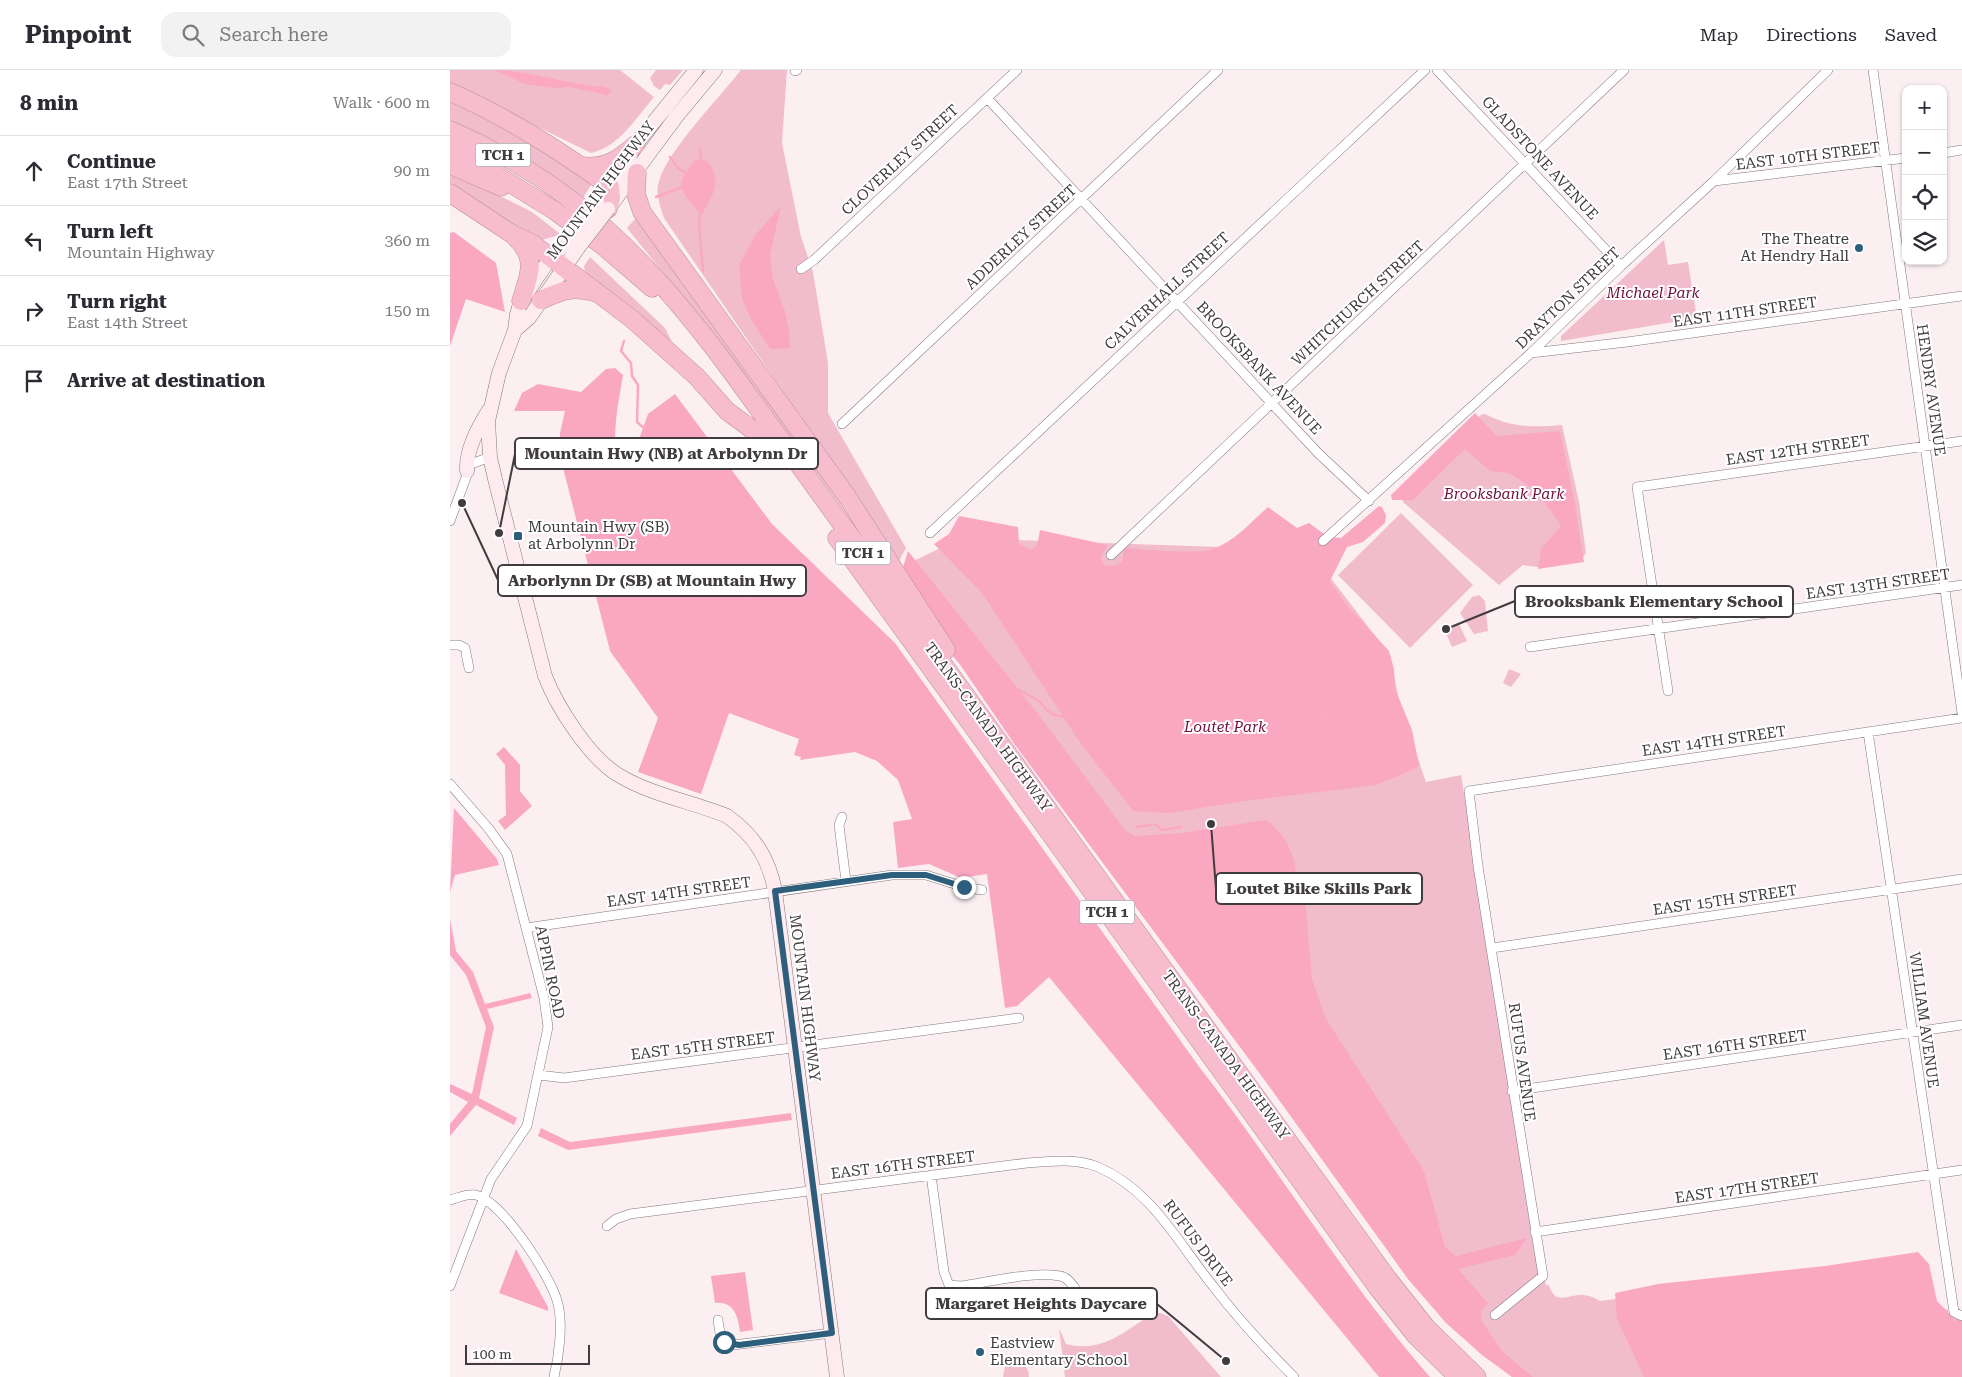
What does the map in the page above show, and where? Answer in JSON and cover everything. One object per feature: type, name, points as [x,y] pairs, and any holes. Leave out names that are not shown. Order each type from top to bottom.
[{"type":"highway","points":[[450,92],[472,101],[582,166],[610,187],[611,198],[603,205]]},
{"type":"highway","name":"TRANS-CANADA HIGHWAY","points":[[450,130],[496,151],[553,186],[606,228],[669,290],[737,379],[1388,1279],[1426,1327],[1477,1377]]},
{"type":"highway","points":[[582,166],[606,166],[620,159],[635,145]]},
{"type":"highway","name":"TCH 1","points":[[450,146],[545,205]]},
{"type":"highway","points":[[450,165],[545,205]]},
{"type":"highway","points":[[637,173],[636,194],[642,212],[846,495],[978,699],[994,736]]},
{"type":"highway","points":[[450,193],[512,234],[533,244],[600,294],[668,351],[696,377],[727,411],[765,438]]},
{"type":"highway","name":"TRANS-CANADA HIGHWAY","points":[[545,205],[602,245],[645,280],[685,327],[1378,1287],[1416,1336],[1458,1377]]},
{"type":"highway","points":[[512,234],[524,246],[530,262],[529,280],[521,301]]},
{"type":"highway","points":[[541,300],[580,288],[600,294]]},
{"type":"main road","name":"MOUNTAIN HIGHWAY","points":[[610,187],[635,145],[696,70]]},
{"type":"main road","name":"MOUNTAIN HIGHWAY","points":[[516,330],[529,318],[541,300],[559,263],[573,244],[603,205],[637,173],[651,150],[715,70]]},
{"type":"main road","name":"MOUNTAIN HIGHWAY","points":[[559,263],[545,266],[521,301],[516,314],[516,330],[499,373],[488,421],[490,457],[535,640],[545,676],[556,699],[594,754],[619,776],[712,810],[740,825],[755,841],[766,858],[775,891],[837,1377]]},
{"type":"main road","points":[[467,471],[467,461],[478,428],[490,407]]},
{"type":"street","name":"CLOVERLEY STREET","points":[[801,269],[821,253],[1017,70]]},
{"type":"street","name":"ADDERLEY STREET","points":[[842,424],[1218,70]]},
{"type":"street","name":"CALVERHALL STREET","points":[[930,533],[1425,70]]},
{"type":"street","name":"GLADSTONE AVENUE","points":[[1438,70],[1621,266]]},
{"type":"street","name":"WHITCHURCH STREET","points":[[1111,555],[1624,70]]},
{"type":"street","name":"DRAYTON STREET","points":[[1323,542],[1531,353],[1621,266],[1714,181],[1828,70]]},
{"type":"street","name":"HENDRY AVENUE","points":[[1873,70],[1962,714]]},
{"type":"street","name":"BROOKSBANK AVENUE","points":[[987,98],[1318,453],[1369,501]]},
{"type":"street","points":[[1947,152],[1962,150]]},
{"type":"street","name":"EAST 10TH STREET","points":[[1714,181],[1902,159]]},
{"type":"street","name":"EAST 11TH STREET","points":[[1531,353],[1627,342],[1962,296]]},
{"type":"street","name":"EAST 12TH STREET","points":[[1657,629],[1637,487],[1962,440]]},
{"type":"street","points":[[450,521],[467,471],[475,461],[490,457]]},
{"type":"street","name":"EAST 13TH STREET","points":[[1530,647],[1962,585]]},
{"type":"street","points":[[1657,629],[1668,691]]},
{"type":"street","points":[[450,645],[459,645],[465,648],[469,668]]},
{"type":"street","name":"EAST 14TH STREET","points":[[1470,791],[1962,718]]},
{"type":"street","name":"WILLIAM AVENUE","points":[[1868,732],[1933,1174],[1958,1314]]},
{"type":"street","name":"APPIN ROAD","points":[[450,784],[489,829],[507,854],[547,1014],[546,1039],[527,1126],[491,1179],[482,1198],[450,1286]]},
{"type":"street","name":"RUFUS AVENUE","points":[[1470,791],[1478,866],[1492,948],[1512,1091],[1543,1276],[1495,1315]]},
{"type":"street","points":[[842,817],[839,825],[846,881]]},
{"type":"street","name":"EAST 14TH STREET","points":[[526,928],[892,875],[926,875],[964,887],[982,890]]},
{"type":"street","name":"EAST 15TH STREET","points":[[1492,948],[1962,879]]},
{"type":"street","name":"EAST 15TH STREET","points":[[539,1075],[564,1078],[1020,1018]]},
{"type":"street","name":"EAST 16TH STREET","points":[[1512,1091],[1962,1025]]},
{"type":"street","name":"EAST 16TH STREET","points":[[607,1226],[616,1218],[630,1214],[931,1175],[1057,1161]]},
{"type":"street","name":"RUFUS DRIVE","points":[[1057,1161],[1097,1167],[1138,1191],[1150,1203],[1241,1322],[1294,1377]]},
{"type":"street","name":"EAST 17TH STREET","points":[[1535,1232],[1962,1170]]},
{"type":"street","points":[[931,1175],[944,1272],[950,1285],[961,1286],[1036,1276],[1061,1276],[1075,1288]]},
{"type":"street","points":[[450,1200],[467,1195],[488,1201],[517,1231],[550,1286],[558,1304],[559,1322],[554,1377]]},
{"type":"street","points":[[718,1320],[721,1338],[724,1342],[733,1346],[832,1333]]},
{"type":"green space","points":[[450,70],[620,70],[654,97],[626,131],[610,145],[591,153],[450,84]]},
{"type":"green space","points":[[656,70],[683,70],[670,85],[665,84],[660,90],[654,86],[650,78]]},
{"type":"green space","points":[[741,70],[787,70],[782,143],[801,237],[813,272],[828,363],[828,413],[906,548],[899,561],[664,218],[661,209],[658,186],[664,168],[683,139]]},
{"type":"green space","points":[[450,100],[491,121],[578,171],[591,185],[583,198],[519,158],[450,120]]},
{"type":"green space","points":[[450,171],[532,212],[559,233],[556,236],[538,241],[450,183]]},
{"type":"green space","points":[[781,206],[770,255],[773,279],[785,311],[790,348],[770,349],[752,321],[742,299],[739,265],[756,234]]},
{"type":"green space","points":[[636,218],[867,540],[695,312],[627,228]]},
{"type":"green space","points":[[454,232],[496,263],[505,312],[466,299],[450,346],[450,233]]},
{"type":"green space","name":"Michael Park","points":[[1664,240],[1668,265],[1688,262],[1697,318],[1561,341],[1561,336]]},
{"type":"green space","points":[[590,257],[665,328],[675,348],[585,273],[584,266]]},
{"type":"green space","points":[[615,368],[623,375],[615,434],[620,470],[630,464],[648,414],[675,394],[772,524],[895,643],[1369,1302],[1430,1377],[1379,1377],[1049,977],[1017,1006],[1005,1008],[987,874],[961,878],[929,864],[898,868],[893,822],[912,819],[898,780],[877,761],[855,752],[800,760],[801,757],[794,755],[799,739],[729,713],[701,794],[638,772],[658,718],[610,651],[561,460],[560,433],[565,411],[514,411],[522,393],[538,384],[581,392],[606,369]]},
{"type":"green space","points":[[1475,413],[1497,436],[1560,431],[1575,504],[1584,562],[1538,569],[1541,549],[1561,526],[1537,491],[1509,473],[1490,471],[1465,449],[1413,500],[1392,500],[1391,495]]},
{"type":"green space","name":"Brooksbank Park","points":[[1482,414],[1512,424],[1562,425],[1579,502],[1586,553],[1579,562],[1538,567],[1523,565],[1499,585],[1403,502],[1400,494]]},
{"type":"green space","points":[[1379,506],[1382,507],[1386,515],[1385,523],[1363,542],[1347,547],[1330,581],[1346,604],[1389,651],[1394,669],[1395,689],[1412,730],[1419,765],[1376,785],[1245,801],[1169,813],[1133,811],[1079,741],[982,593],[934,544],[949,534],[959,516],[1018,527],[1019,544],[1031,550],[1037,546],[1040,530],[1107,545],[1101,557],[1104,565],[1114,566],[1122,561],[1124,548],[1195,552],[1221,546],[1236,536],[1268,507],[1297,528],[1309,523],[1328,537],[1341,538]]},
{"type":"green space","points":[[1401,513],[1473,585],[1410,648],[1338,575]]},
{"type":"green space","name":"Loutet Park","points":[[961,538],[1309,550],[1390,655],[1401,710],[1426,782],[1461,775],[1546,1286],[1548,1284],[1553,1294],[1557,1297],[1586,1295],[1600,1301],[1922,1259],[1962,1377],[1512,1377],[1447,1323],[1375,1232],[895,570]]},
{"type":"green space","points":[[908,551],[1038,714],[1125,830],[1135,836],[1182,833],[1266,820],[1283,837],[1293,856],[1296,872],[1309,873],[1305,899],[1312,979],[1325,1017],[1424,1171],[1445,1247],[1456,1256],[1527,1238],[1515,1255],[1458,1269],[1488,1303],[1482,1310],[1481,1320],[1502,1351],[1533,1377],[1512,1377],[1482,1355],[1446,1323],[1408,1279],[1269,1086],[1015,745],[961,666],[897,587]]},
{"type":"green space","points":[[1479,595],[1485,601],[1488,631],[1474,634],[1460,613],[1472,597]]},
{"type":"green space","points":[[1459,624],[1467,641],[1452,647],[1445,631]]},
{"type":"green space","points":[[1509,669],[1521,674],[1511,687],[1503,683]]},
{"type":"green space","points":[[504,747],[520,765],[520,791],[532,806],[505,830],[498,821],[506,815],[505,765],[496,754]]},
{"type":"green space","points":[[454,808],[497,859],[499,865],[455,875],[450,892]]},
{"type":"green space","points":[[450,919],[456,951],[473,972],[485,1004],[530,993],[532,998],[487,1009],[494,1027],[479,1098],[517,1118],[514,1125],[476,1105],[450,1136],[450,1124],[468,1102],[450,1092],[450,1084],[472,1094],[486,1027],[466,975],[450,955]]},
{"type":"green space","points":[[791,1113],[792,1120],[568,1150],[538,1136],[541,1128],[570,1142]]},
{"type":"green space","points":[[516,1249],[548,1307],[548,1311],[499,1293]]},
{"type":"green space","points":[[1918,1252],[1929,1264],[1937,1301],[1955,1319],[1962,1319],[1962,1377],[1644,1377],[1617,1319],[1615,1293],[1658,1284],[1825,1266]]},
{"type":"green space","points":[[745,1272],[753,1330],[740,1332],[738,1320],[731,1307],[727,1304],[715,1303],[711,1276]]},
{"type":"green space","points":[[1160,1313],[1168,1316],[1221,1377],[1065,1377],[1059,1328],[1066,1344],[1091,1346],[1112,1339],[1152,1314]]},
{"type":"green space","points":[[1014,1362],[1025,1366],[1029,1377],[1003,1377],[1005,1366]]},
{"type":"shaded area","points":[[494,70],[505,70],[612,90],[608,95],[569,87],[555,88],[525,84]]},
{"type":"shaded area","points":[[695,159],[707,161],[715,174],[715,188],[702,214],[686,197],[682,186],[682,181]]},
{"type":"waterway","points":[[700,149],[701,162]]},
{"type":"waterway","points":[[670,157],[678,168],[686,173]]},
{"type":"waterway","points":[[656,197],[685,186]]},
{"type":"waterway","points":[[701,211],[699,223],[703,271]]},
{"type":"waterway","points":[[624,341],[621,351],[631,363],[632,376],[638,385],[637,422],[645,429],[647,482],[669,508],[676,531],[697,549],[726,564],[751,606],[779,639],[816,674],[877,683],[898,694],[918,698]]},
{"type":"waterway","points":[[987,683],[1001,686],[1011,685],[1033,697],[1049,712],[1069,717],[1087,711],[1121,692],[1126,686],[1163,677],[1168,667],[1182,667],[1219,678],[1240,691],[1260,707],[1291,708],[1304,713],[1316,712],[1334,716],[1349,727],[1359,743]]},
{"type":"waterway","points":[[1318,713],[1335,734]]},
{"type":"waterway","points":[[1155,824],[1162,830],[1181,827]]},
{"type":"waterway","points":[[1137,827],[1151,825]]},
{"type":"waterway","points":[[1885,1357],[1880,1322],[1947,1311]]},
{"type":"place","name":"The Theatre At Hendry Hall","points":[[1859,248]]},
{"type":"place","name":"Arborlynn Dr (SB) at Mountain Hwy","points":[[462,503]]},
{"type":"place","name":"Mountain Hwy (NB) at Arbolynn Dr","points":[[499,533]]},
{"type":"place","name":"Mountain Hwy (SB) at Arbolynn Dr","points":[[518,536]]},
{"type":"place","name":"Brooksbank Elementary School","points":[[1446,629]]},
{"type":"place","name":"Loutet Bike Skills Park","points":[[1211,824]]},
{"type":"place","name":"Eastview Elementary School","points":[[980,1352]]},
{"type":"place","name":"Margaret Heights Daycare","points":[[1226,1361]]},
{"type":"route","points":[[724,1342],[733,1346],[832,1333],[775,891],[892,875],[926,875],[964,887]]}]
